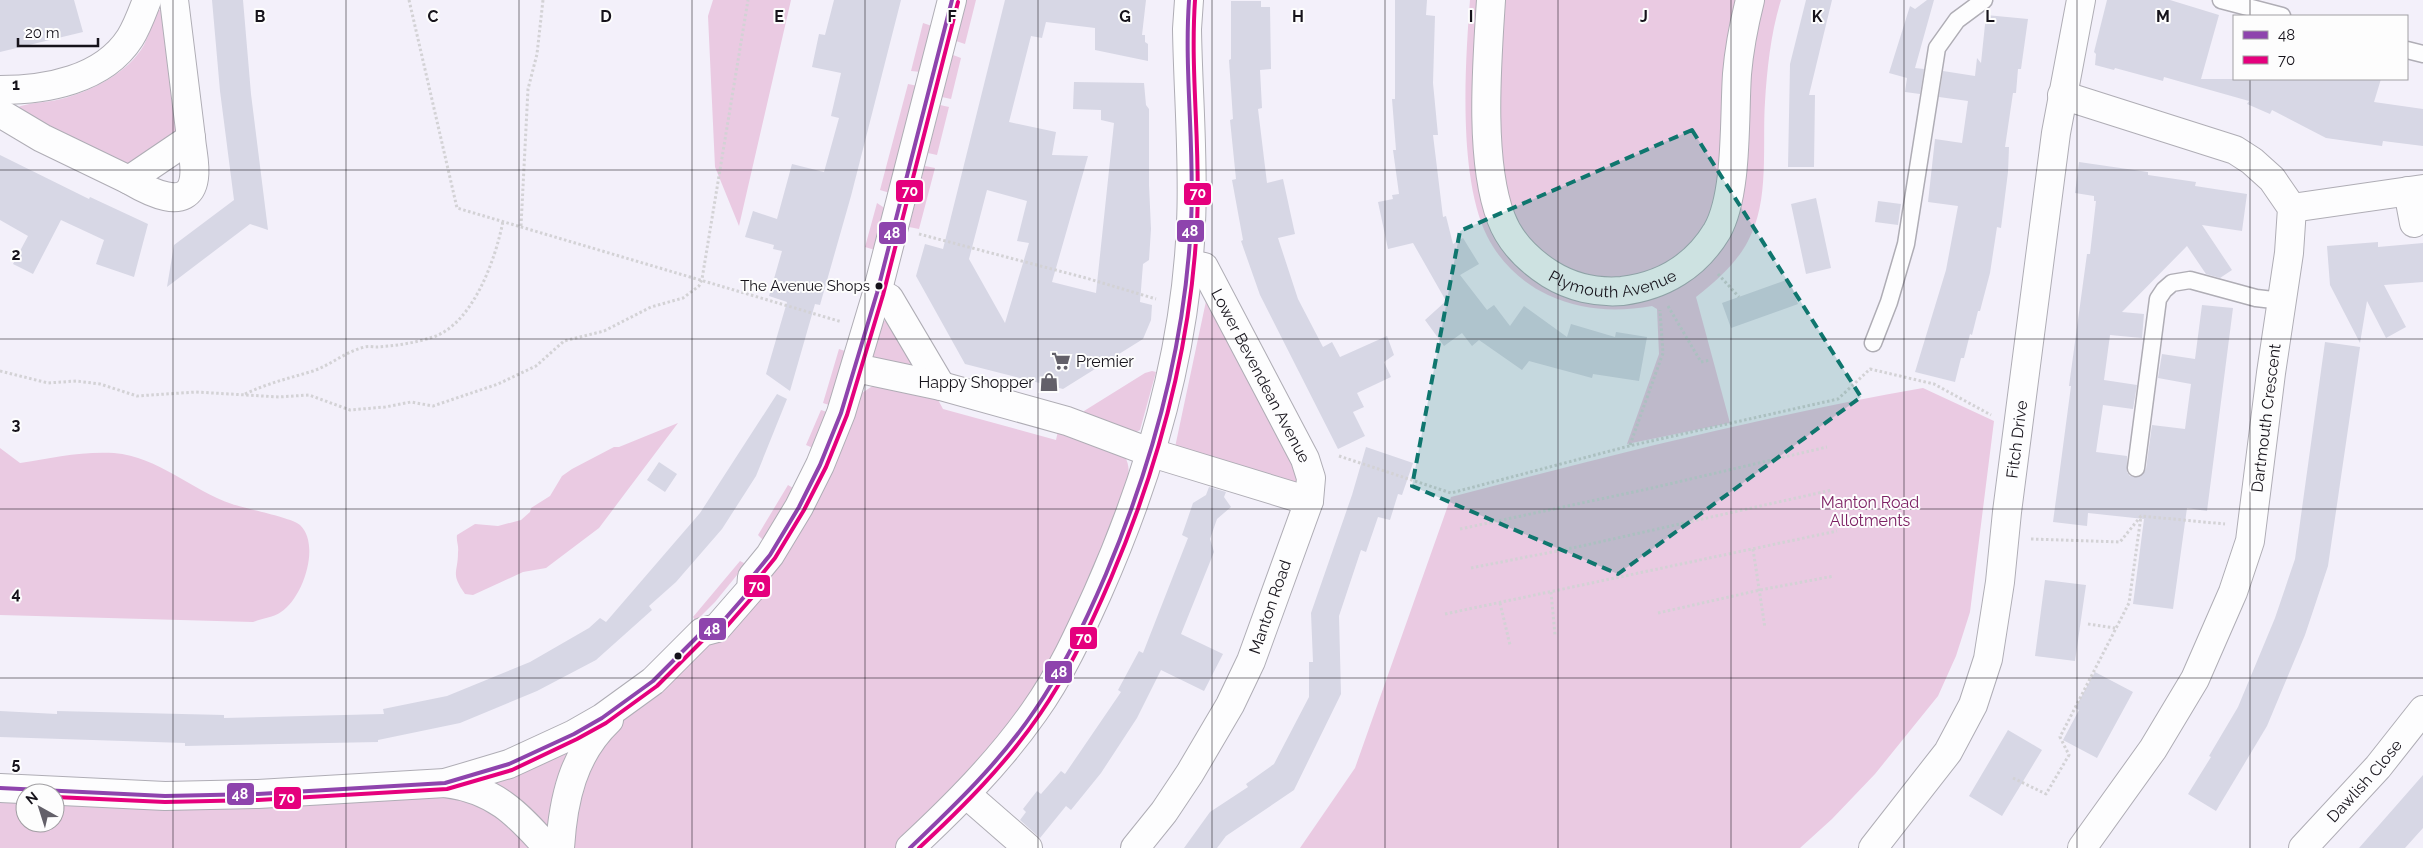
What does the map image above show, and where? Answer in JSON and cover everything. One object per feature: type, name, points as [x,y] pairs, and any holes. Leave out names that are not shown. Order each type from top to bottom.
[{"type":"street","points":[[0,90],[49,86],[75,79],[98,68],[115,55],[129,39],[147,0]]},
{"type":"street","points":[[0,113],[42,138],[152,193],[174,198],[185,193],[193,183],[195,175],[174,0]]},
{"type":"street","points":[[560,848],[566,795],[580,759],[606,723],[702,632],[717,628],[751,589],[752,577],[770,554],[798,508],[820,465],[856,368],[952,0]]},
{"type":"street","name":"Lower Bevendean Avenue","points":[[910,848],[966,794],[1012,742],[1062,669],[1110,564],[1152,453],[1177,352],[1192,221],[1187,30],[1189,0]]},
{"type":"street","name":"Plymouth Avenue","points":[[1491,0],[1488,36],[1487,138],[1500,218],[1524,254],[1539,267],[1572,284],[1597,290],[1614,291],[1660,282],[1686,268],[1701,253],[1718,230],[1725,213],[1734,150],[1740,52],[1750,0]]},
{"type":"street","name":"Fitch Drive","points":[[1873,848],[1948,752],[1973,705],[1982,680],[1992,639],[2062,95],[2081,0]]},
{"type":"street","points":[[2062,95],[2235,150],[2252,161],[2272,179],[2292,208],[2416,190],[2414,223]]},
{"type":"street","points":[[129,180],[191,138]]},
{"type":"street","name":"Dartmouth Crescent","points":[[2082,848],[2153,749],[2195,679],[2233,592],[2253,526],[2289,253],[2292,208]]},
{"type":"street","name":"Lower Bevendean Avenue","points":[[1188,264],[1204,267],[1279,406],[1309,469],[1311,483],[1309,501]]},
{"type":"street","points":[[876,293],[889,298],[941,386]]},
{"type":"street","points":[[856,368],[941,386],[1067,421],[1152,453],[1309,501]]},
{"type":"street","name":"Manton Road","points":[[1135,848],[1164,812],[1190,773],[1230,705],[1251,661],[1309,501]]},
{"type":"street","points":[[0,788],[165,796],[250,794],[445,782],[509,764],[547,748],[602,718],[652,681]]},
{"type":"street","name":"Dawlish Close","points":[[2303,848],[2378,767],[2423,710]]},
{"type":"street","points":[[445,782],[468,786],[500,801],[521,817],[548,848]]},
{"type":"street","points":[[966,794],[1028,848]]},
{"type":"lane","points":[[1873,343],[1889,302],[1906,244],[1937,48],[1957,20],[1984,0]]},
{"type":"lane","points":[[2221,0],[2274,15]]},
{"type":"lane","points":[[2408,50],[2423,54]]},
{"type":"lane","points":[[2136,468],[2158,299],[2164,290],[2177,281],[2190,280],[2256,298],[2282,301]]},
{"type":"path","points":[[409,0],[457,208],[843,322]]},
{"type":"path","points":[[521,226],[528,89],[537,54],[543,0]]},
{"type":"path","points":[[0,372],[48,383],[76,381],[100,384],[137,396],[196,392],[279,397],[309,395],[350,410],[411,402],[433,406],[517,376],[536,366],[564,341],[604,331],[651,307],[683,298],[700,286],[702,279],[748,0]]},
{"type":"path","points":[[244,395],[284,378],[314,370],[339,356],[367,346],[406,344],[435,336],[453,324],[470,305],[481,288],[498,248],[503,221]]},
{"type":"path","points":[[894,228],[1076,275],[1183,306]]},
{"type":"path","points":[[1717,273],[1739,297]]},
{"type":"path","points":[[1660,282],[1666,303],[1701,362],[1710,360]]},
{"type":"path","points":[[1629,446],[1663,353],[1660,282]]},
{"type":"path","points":[[1339,456],[1451,493],[1629,446],[1838,399],[1870,369],[1934,384],[1997,418],[2019,421]]},
{"type":"path","points":[[1460,529],[1652,488],[1827,447]]},
{"type":"path","points":[[1471,568],[1577,547],[1832,490]]},
{"type":"path","points":[[2141,516],[2253,526]]},
{"type":"path","points":[[2004,539],[2120,542],[2141,516]]},
{"type":"path","points":[[2013,778],[2046,794],[2069,755],[2060,737],[2129,603],[2141,516]]},
{"type":"path","points":[[1445,614],[1837,532]]},
{"type":"path","points":[[1753,549],[1765,628]]},
{"type":"path","points":[[1658,613],[1760,590],[1834,576]]},
{"type":"path","points":[[1552,592],[1556,635]]},
{"type":"path","points":[[1500,603],[1510,645]]},
{"type":"path","points":[[2088,624],[2115,628]]},
{"type":"highlighted area","points":[[1692,130],[1861,397],[1618,574],[1412,486],[1460,231]]},
{"type":"green space","points":[[713,0],[791,0],[739,226],[715,167],[708,16]]},
{"type":"green space","points":[[966,0],[976,0],[965,44],[956,41]]},
{"type":"green space","points":[[1470,0],[1781,0],[1768,64],[1765,102],[1764,173],[1760,209],[1748,241],[1732,265],[1696,297],[1730,423],[1627,444],[1659,354],[1657,309],[1652,306],[1600,309],[1561,300],[1538,290],[1521,278],[1505,263],[1492,246],[1478,211],[1471,183],[1468,152],[1466,56]]},
{"type":"green space","points":[[165,10],[181,131],[126,168],[16,108],[73,96],[108,80],[129,64],[137,55],[144,45],[156,12]]},
{"type":"green space","points":[[923,23],[932,26],[921,72],[911,71]]},
{"type":"green space","points":[[953,55],[961,58],[951,99],[942,97]]},
{"type":"green space","points":[[908,84],[918,86],[890,193],[880,190]]},
{"type":"green space","points":[[940,105],[949,107],[937,155],[928,153]]},
{"type":"green space","points":[[925,166],[935,168],[919,229],[909,227]]},
{"type":"green space","points":[[877,203],[886,209],[875,250],[865,247]]},
{"type":"green space","points":[[1209,287],[1305,485],[1278,480],[1174,452]]},
{"type":"green space","points":[[887,320],[915,368],[875,362],[871,356],[882,322]]},
{"type":"green space","points":[[839,349],[845,351],[829,405],[823,403]]},
{"type":"green space","points":[[1156,372],[1140,430],[1131,435],[1084,420],[1084,411],[1145,373]]},
{"type":"green space","points":[[874,385],[936,396],[943,409],[1056,440],[1058,431],[1124,455],[1128,464],[1128,473],[1124,493],[1069,629],[1028,698],[1003,734],[897,848],[570,848],[568,830],[596,744],[706,647],[862,393]]},
{"type":"green space","name":"Manton Road Allotments","points":[[1923,388],[1994,421],[1970,612],[1956,656],[1938,696],[1875,774],[1832,819],[1800,848],[1300,848],[1355,768],[1451,497],[1745,424]]},
{"type":"green space","points":[[821,410],[827,412],[813,448],[806,445]]},
{"type":"green space","points":[[678,423],[599,528],[546,568],[523,572],[473,595],[465,594],[456,577],[458,559],[457,535],[475,524],[498,526],[521,520],[530,512],[531,508],[550,496],[562,476],[572,469],[614,447],[619,447]]},
{"type":"green space","points":[[0,448],[20,463],[90,453],[114,453],[130,456],[160,467],[203,491],[232,504],[295,522],[300,525],[306,534],[309,545],[307,571],[302,584],[289,605],[281,612],[253,622],[0,615]]},
{"type":"green space","points":[[788,485],[793,488],[763,540],[758,535]]},
{"type":"green space","points":[[740,561],[746,564],[715,602],[696,621],[693,617]]},
{"type":"green space","points":[[571,750],[553,831],[493,785],[494,782]]},
{"type":"green space","points":[[438,794],[485,806],[535,848],[0,848],[0,798],[15,799],[15,833],[65,833],[65,800]]},
{"type":"building","points":[[0,0],[74,0],[83,32],[0,52]]},
{"type":"building","points":[[212,0],[243,0],[251,94],[268,230],[250,224],[167,287],[174,245],[234,200],[220,91]]},
{"type":"building","points":[[834,0],[901,0],[851,196],[820,305],[815,304],[790,391],[766,374],[787,302],[769,296],[782,251],[773,249],[774,245],[745,237],[753,211],[777,219],[792,164],[824,172],[839,118],[831,116],[841,73],[812,67],[819,34],[825,35]]},
{"type":"building","points":[[1005,0],[1146,0],[1142,35],[1145,35],[1145,42],[1148,44],[1148,61],[1095,50],[1095,28],[1046,22],[1042,38],[1031,36],[1009,122],[1056,132],[1052,155],[1088,156],[1052,282],[1096,293],[1114,123],[1101,120],[1101,110],[1073,109],[1074,82],[1144,83],[1146,105],[1149,109],[1151,229],[1149,260],[1143,264],[1140,302],[1152,305],[1151,320],[1143,339],[1063,389],[965,364],[916,276],[925,244],[943,249]],"holes":[[[987,190],[1027,201],[1017,241],[1029,243],[1005,323],[969,259]]]},
{"type":"building","points":[[1395,0],[1427,0],[1426,15],[1435,16],[1433,83],[1438,135],[1433,135],[1443,217],[1446,216],[1453,244],[1463,238],[1479,264],[1460,275],[1487,310],[1494,305],[1510,326],[1524,306],[1567,337],[1571,324],[1615,337],[1616,332],[1647,337],[1639,381],[1593,374],[1592,378],[1529,361],[1522,370],[1479,340],[1472,346],[1462,333],[1444,346],[1425,320],[1446,301],[1413,243],[1388,249],[1378,202],[1393,199],[1392,195],[1399,194],[1393,150],[1396,150],[1392,99],[1395,99]]},
{"type":"building","points":[[1806,0],[1832,0],[1809,95],[1815,95],[1814,167],[1788,167],[1790,64]]},
{"type":"building","points":[[1927,0],[1934,0],[1915,68],[1924,69],[1920,94],[1905,92],[1907,78],[1889,73],[1910,6],[1915,9]]},
{"type":"building","points":[[2107,0],[2170,0],[2219,15],[2201,79],[2381,80],[2374,102],[2423,109],[2423,146],[2383,141],[2382,146],[2326,138],[2272,110],[2270,114],[2247,104],[2249,101],[2164,77],[2163,81],[2115,68],[2114,70],[2095,65],[2096,54],[2094,52]]},
{"type":"building","points":[[1231,1],[1261,1],[1261,7],[1270,7],[1271,69],[1260,70],[1262,108],[1258,109],[1267,183],[1283,179],[1295,234],[1278,238],[1298,299],[1323,347],[1332,342],[1340,357],[1387,336],[1394,355],[1384,362],[1391,377],[1357,393],[1364,407],[1353,412],[1365,436],[1338,449],[1260,295],[1241,241],[1243,240],[1232,180],[1236,179],[1230,120],[1233,119],[1229,60],[1231,59]]},
{"type":"building","points":[[1986,15],[2028,19],[2021,69],[2018,69],[2016,93],[2013,93],[2005,147],[2009,147],[2008,172],[2001,228],[1997,227],[1990,273],[1980,311],[1978,311],[1972,335],[1970,334],[1964,358],[1961,358],[1955,382],[1915,372],[1946,270],[1958,206],[1928,202],[1935,139],[1962,143],[1968,101],[1939,97],[1943,71],[1975,76],[1977,58],[1981,63]]},
{"type":"building","points":[[0,155],[89,199],[90,197],[148,224],[134,277],[96,264],[104,240],[61,220],[33,274],[13,264],[28,236],[0,220]]},
{"type":"building","points":[[2079,162],[2148,172],[2148,175],[2196,182],[2195,186],[2247,194],[2242,231],[2202,225],[2232,270],[2220,278],[2206,274],[2187,246],[2122,312],[2144,314],[2142,338],[2110,335],[2104,380],[2137,385],[2133,409],[2103,405],[2096,452],[2127,456],[2127,472],[2130,476],[2139,477],[2146,469],[2152,425],[2185,429],[2191,384],[2158,378],[2162,354],[2195,359],[2202,305],[2233,308],[2207,511],[2187,508],[2173,609],[2133,604],[2144,519],[2088,513],[2087,526],[2053,522],[2071,386],[2069,386],[2087,254],[2090,254],[2096,201],[2094,201],[2094,196],[2075,193]]},
{"type":"building","points":[[1816,198],[1831,268],[1806,274],[1791,204]]},
{"type":"building","points":[[1878,201],[1901,204],[1898,225],[1875,222]]},
{"type":"building","points":[[2378,242],[2378,247],[2423,243],[2423,282],[2384,285],[2406,327],[2386,338],[2367,301],[2360,343],[2330,285],[2327,246]]},
{"type":"building","points":[[1789,279],[1798,304],[1731,328],[1722,303]]},
{"type":"building","points":[[2325,342],[2360,347],[2328,566],[2305,635],[2267,726],[2216,811],[2188,794],[2211,757],[2209,756],[2238,707],[2275,618],[2295,559]]},
{"type":"building","points":[[777,394],[787,399],[756,476],[722,529],[676,582],[649,606],[652,610],[596,660],[537,691],[460,723],[378,740],[378,742],[185,746],[185,743],[0,737],[0,711],[57,714],[57,711],[224,715],[224,718],[384,714],[383,709],[447,696],[530,662],[589,628],[600,618],[606,622],[700,513]]},
{"type":"building","points":[[1366,447],[1413,463],[1402,495],[1398,494],[1390,520],[1378,517],[1366,552],[1361,550],[1339,616],[1341,694],[1294,790],[1226,836],[1217,848],[1184,848],[1210,812],[1248,787],[1246,784],[1274,764],[1309,697],[1309,662],[1313,662],[1311,613],[1352,495]]},
{"type":"building","points":[[659,462],[677,474],[665,492],[647,480]]},
{"type":"building","points":[[1209,487],[1226,492],[1224,497],[1231,507],[1217,519],[1210,539],[1214,552],[1181,634],[1223,654],[1204,691],[1161,670],[1137,718],[1101,773],[1071,810],[1066,806],[1040,838],[1020,820],[1026,812],[1023,809],[1037,791],[1041,794],[1061,771],[1065,774],[1121,692],[1118,690],[1139,651],[1143,653],[1188,538],[1182,535],[1193,503],[1206,495]]},
{"type":"building","points":[[2045,580],[2086,585],[2075,661],[2035,656]]},
{"type":"building","points":[[2095,672],[2133,692],[2097,758],[2063,740],[2079,710],[2075,708]]},
{"type":"building","points":[[2008,730],[2042,750],[2002,816],[1969,796]]},
{"type":"building","points":[[2423,775],[2423,828],[2405,848],[2359,848]]},
{"type":"transit line","name":"48","points":[[0,788],[165,796],[258,794],[445,783],[509,764],[574,734],[602,718],[653,681],[702,632],[717,628],[751,589],[752,577],[770,555],[799,507],[820,465],[841,413],[877,293],[952,0]]},
{"type":"transit line","name":"48","points":[[910,848],[992,765],[1046,694],[1091,609],[1123,532],[1138,489],[1164,402],[1182,314],[1188,269],[1192,195],[1188,56],[1189,0]]},
{"type":"transit line","name":"70","points":[[919,848],[968,801],[998,768],[1051,698],[1096,613],[1128,535],[1158,449],[1180,360],[1194,269],[1198,195],[1194,56],[1195,0]]},
{"type":"transit line","name":"70","points":[[65,797],[165,802],[258,800],[447,789],[512,770],[606,723],[657,686],[705,638],[721,633],[756,593],[758,579],[775,558],[804,510],[826,467],[847,415],[883,295],[958,2]]},
{"type":"place","name":"The Avenue Shops","points":[[879,286]]},
{"type":"place","name":"Premier","points":[[1061,361]]},
{"type":"place","name":"Happy Shopper","points":[[1049,382]]}]
